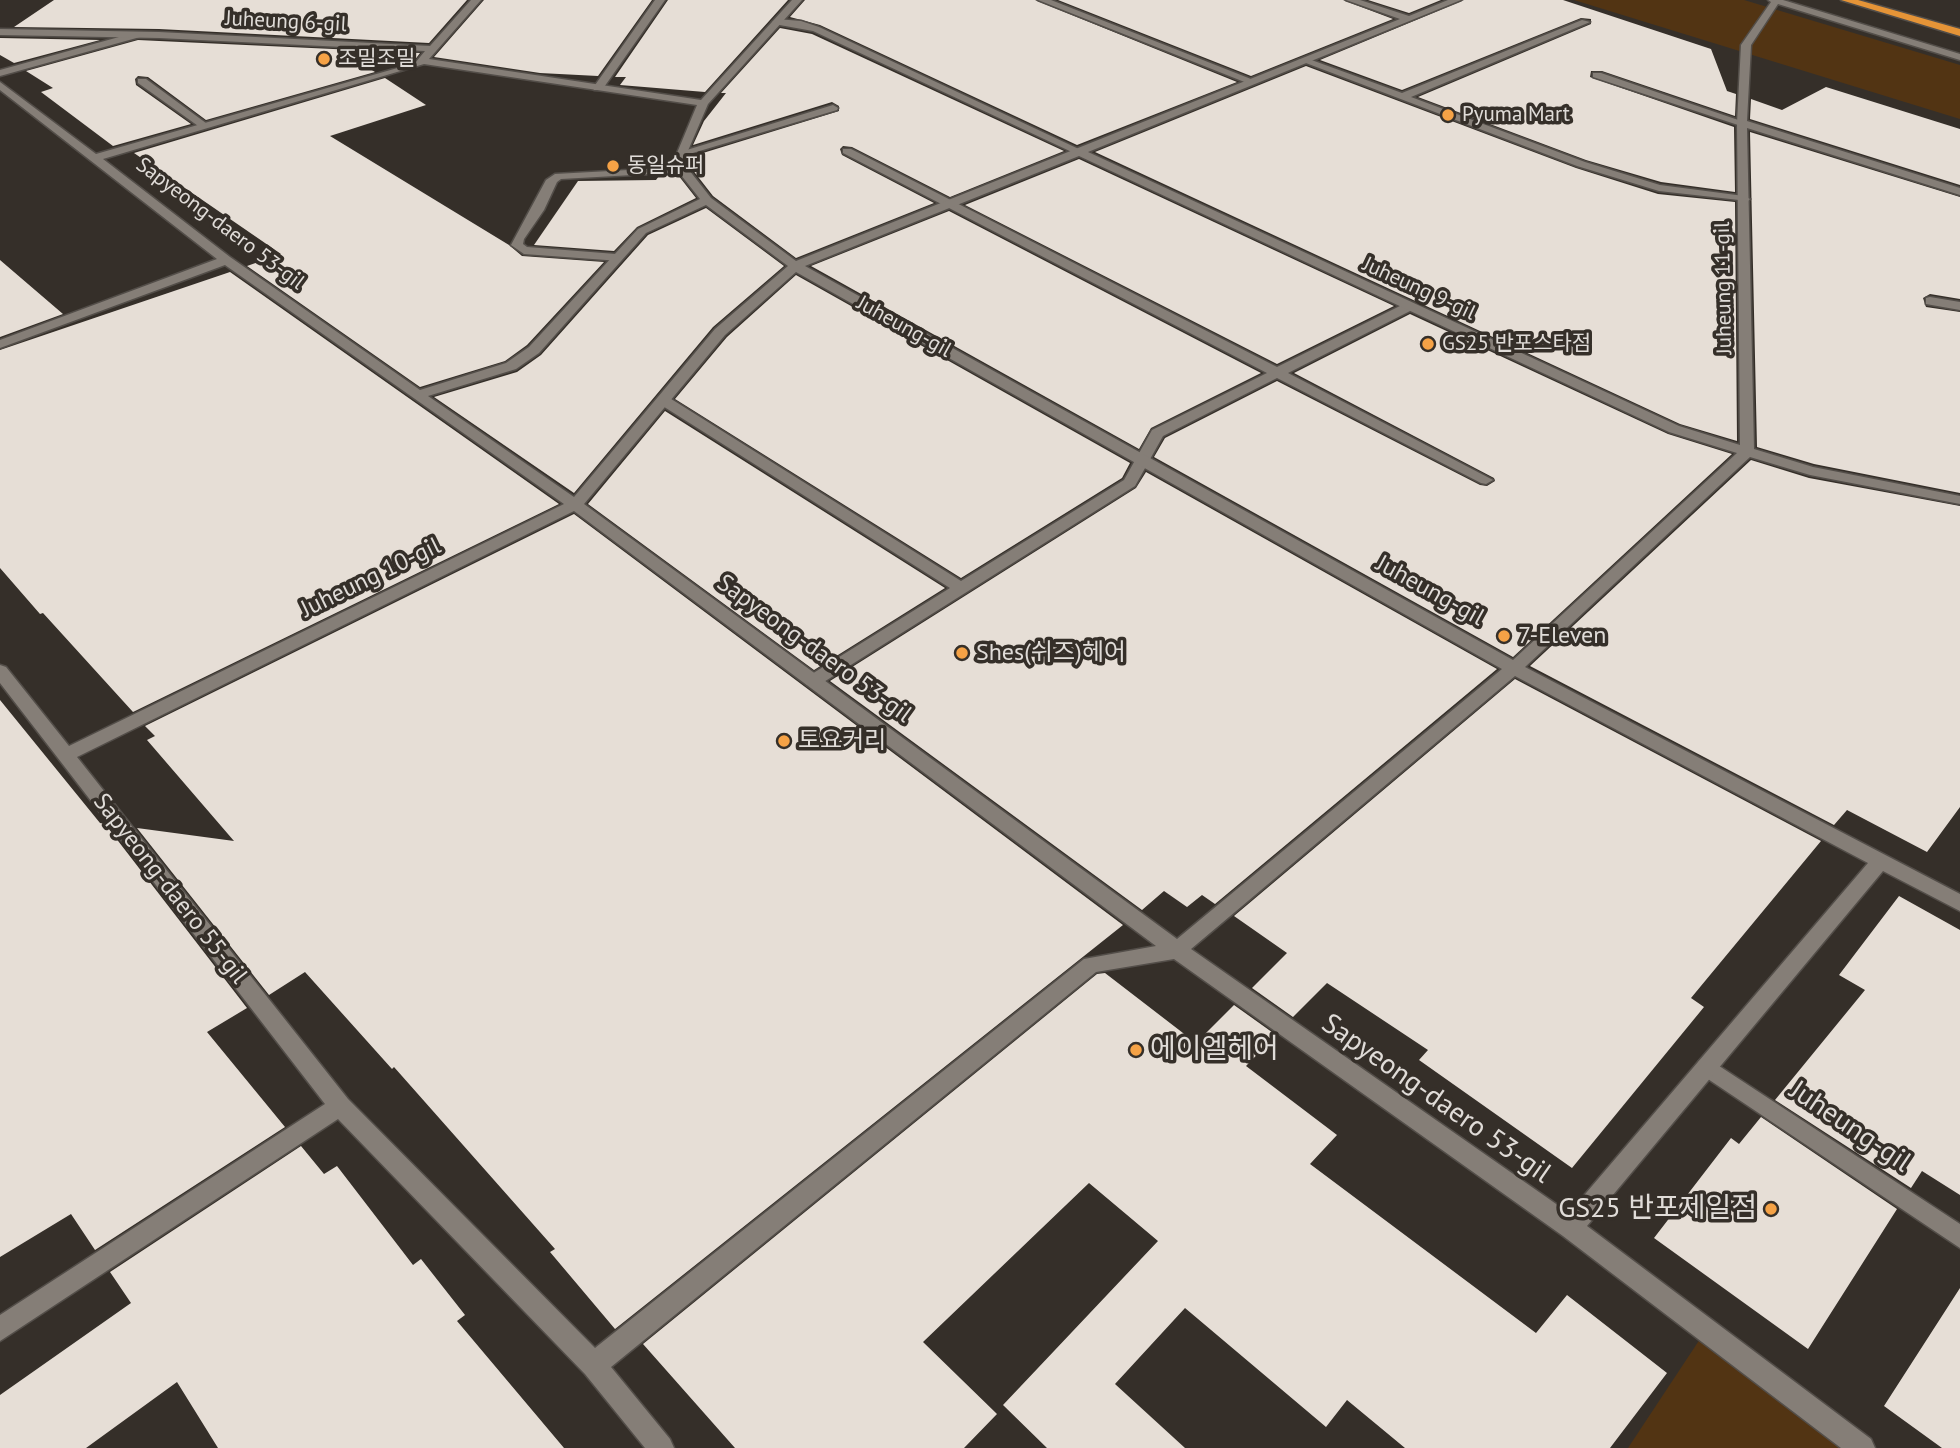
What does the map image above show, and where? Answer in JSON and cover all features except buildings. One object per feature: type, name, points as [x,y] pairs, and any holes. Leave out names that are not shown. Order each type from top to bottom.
[{"type":"highway","points":[[1846,0],[1960,33]]},
{"type":"street","points":[[95,158],[418,65],[476,0]]},
{"type":"street","points":[[598,88],[660,0]]},
{"type":"street","points":[[616,258],[524,250],[517,245],[552,180],[559,176],[683,170],[682,153],[703,103],[797,0]]},
{"type":"street","points":[[1043,0],[1251,81]]},
{"type":"street","points":[[1351,0],[1406,18]]},
{"type":"street","points":[[795,266],[1456,0]]},
{"type":"street","points":[[1774,0],[1960,57]]},
{"type":"street","name":"Juheung 11-gil","points":[[1747,452],[1742,123],[1746,45],[1774,0]]},
{"type":"street","name":"Juheung 9-gil","points":[[777,22],[817,29],[1674,429],[1747,452]]},
{"type":"street","points":[[1402,97],[1585,22]]},
{"type":"street","points":[[0,32],[137,35]]},
{"type":"street","points":[[0,73],[137,35]]},
{"type":"street","name":"Juheung 6-gil","points":[[137,35],[433,49]]},
{"type":"street","points":[[1303,60],[1581,164],[1659,188],[1744,199]]},
{"type":"street","points":[[422,61],[703,103]]},
{"type":"street","points":[[1597,75],[1960,192]]},
{"type":"street","points":[[142,81],[205,126]]},
{"type":"street","name":"Sapyeong-daero 53-gil","points":[[0,85],[226,260],[575,505],[1177,950],[1571,1228],[1862,1448]]},
{"type":"street","points":[[682,153],[833,108]]},
{"type":"street","points":[[847,151],[1486,480]]},
{"type":"street","name":"Juheung-gil","points":[[683,170],[707,200],[795,266],[1514,668],[1960,902]]},
{"type":"street","points":[[416,395],[511,366],[534,350],[642,231],[707,200]]},
{"type":"street","points":[[0,344],[226,260]]},
{"type":"street","name":"Juheung 10-gil","points":[[66,755],[575,505],[720,332],[795,266]]},
{"type":"street","points":[[1930,301],[1960,306]]},
{"type":"street","points":[[813,681],[1130,483],[1157,433],[1410,306]]},
{"type":"street","points":[[663,400],[961,588]]},
{"type":"street","points":[[594,1365],[1091,965],[1177,950],[1514,668],[1747,452],[1810,471],[1960,500]]},
{"type":"street","name":"Sapyeong-daero 55-gil","points":[[0,671],[340,1106],[594,1365],[661,1448]]},
{"type":"street","points":[[1571,1228],[1881,861]]},
{"type":"street","name":"Juheung-gil","points":[[1707,1067],[1960,1237]]},
{"type":"street","points":[[0,1329],[340,1106]]},
{"type":"shaded area","points":[[1574,0],[1744,0],[1960,65],[1960,119]]},
{"type":"shaded area","points":[[1706,1330],[1865,1448],[1628,1448]]},
{"type":"place","name":"조밀조밀","points":[[324,59]]},
{"type":"place","name":"Pyuma Mart","points":[[1448,115]]},
{"type":"place","name":"동일슈퍼","points":[[613,166]]},
{"type":"place","name":"GS25 반포스타점","points":[[1428,344]]},
{"type":"place","name":"7-Eleven","points":[[1504,636]]},
{"type":"place","name":"Shes(쉬즈)헤어","points":[[962,653]]},
{"type":"place","name":"토요커리","points":[[784,741]]},
{"type":"place","name":"에이엘헤어","points":[[1136,1050]]},
{"type":"place","name":"GS25 반포제일점","points":[[1771,1209]]}]
